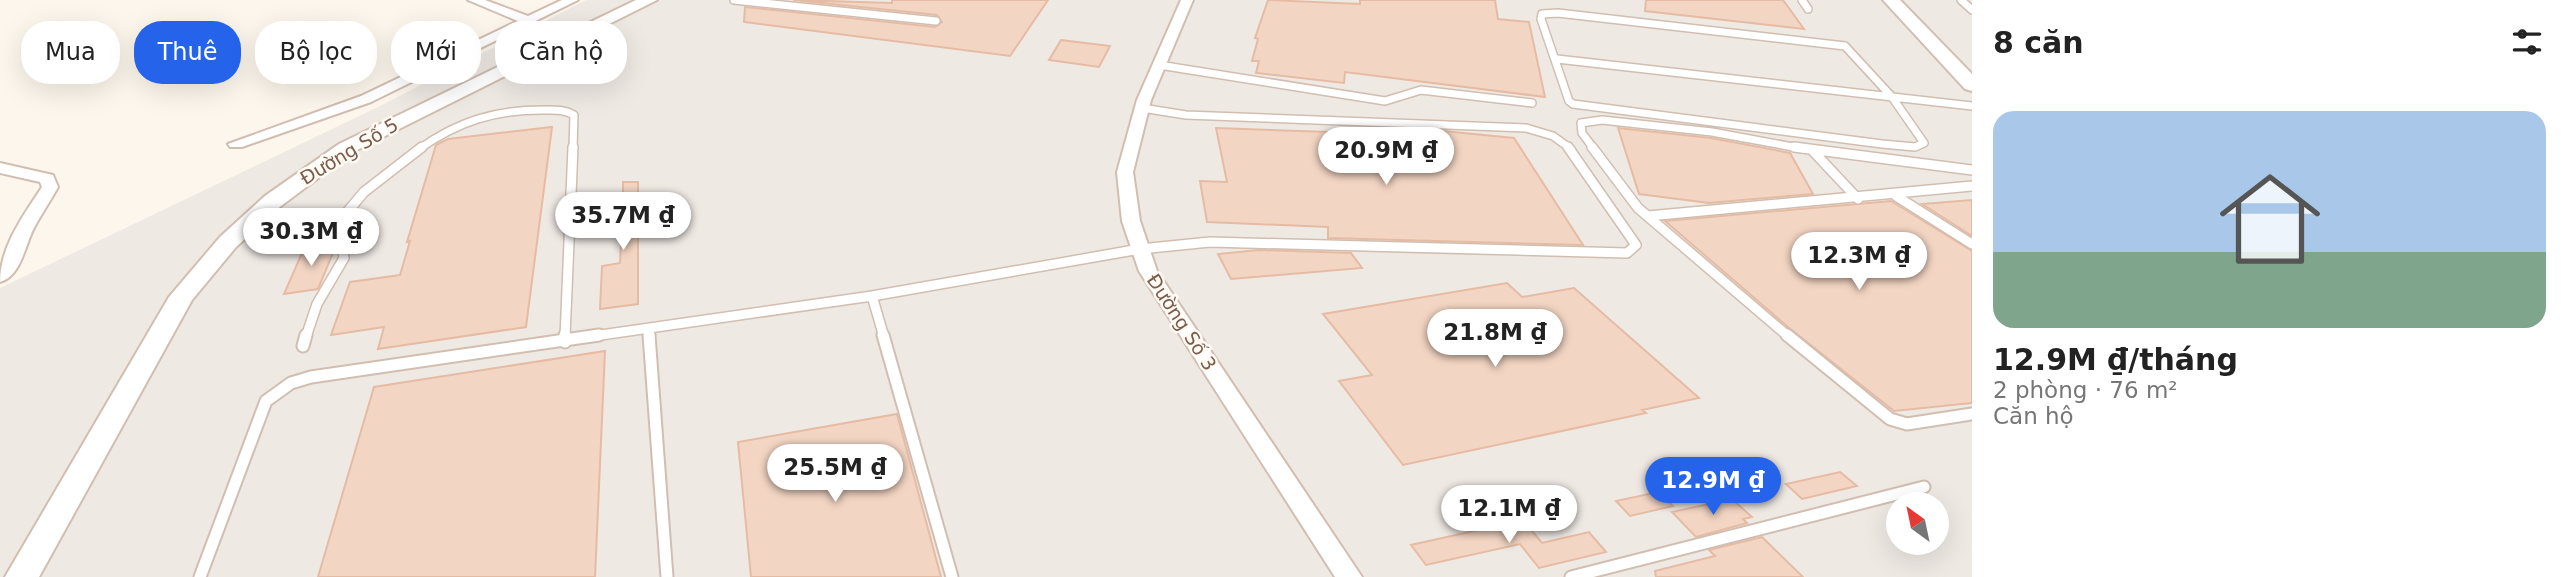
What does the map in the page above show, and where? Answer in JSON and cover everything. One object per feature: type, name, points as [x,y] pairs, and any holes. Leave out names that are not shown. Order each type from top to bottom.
[{"type":"street","points":[[474,0],[529,21],[572,0]]},
{"type":"street","name":"Đường Số 5","points":[[22,577],[112,414],[181,297],[228,242],[304,175],[382,128],[649,0]]},
{"type":"street","name":"Đường Số 3","points":[[1187,0],[1142,108],[1125,172],[1130,221],[1148,271],[1349,577]]},
{"type":"street","points":[[1891,0],[1972,85]]},
{"type":"street","points":[[1912,0],[1972,62]]},
{"type":"street","points":[[236,144],[366,99],[495,37]]},
{"type":"street","points":[[0,168],[47,179],[50,187],[25,227],[10,264],[0,276]]},
{"type":"lane","points":[[734,0],[936,21]]},
{"type":"lane","points":[[1802,0],[1808,9]]},
{"type":"lane","points":[[1961,0],[1972,10]]},
{"type":"lane","points":[[1542,14],[1813,40],[1851,49],[1892,97],[1924,142],[1923,146],[1882,144],[1580,106],[1569,101],[1557,59],[1542,14]]},
{"type":"lane","points":[[1557,59],[1972,106]]},
{"type":"lane","points":[[1159,65],[1385,101],[1421,90],[1532,103]]},
{"type":"lane","points":[[200,577],[262,410],[276,391],[311,377],[872,296],[1140,249],[1210,242],[1627,253],[1636,245],[1574,151],[1542,132],[1526,128],[1186,115],[1142,108]]},
{"type":"lane","points":[[303,346],[320,299],[343,269],[345,246],[338,223],[348,206],[381,175],[460,125],[482,115],[525,110],[565,110],[574,115],[565,342]]},
{"type":"lane","points":[[1972,170],[1812,150],[1712,132],[1602,120],[1581,123],[1582,133],[1648,216],[1858,396],[1889,419],[1907,424],[1972,414]]},
{"type":"lane","points":[[1812,150],[1858,200]]},
{"type":"lane","points":[[1648,216],[1858,200],[1972,186]]},
{"type":"lane","points":[[1896,196],[1972,244]]},
{"type":"lane","points":[[872,296],[952,577]]},
{"type":"lane","points":[[649,329],[667,577]]},
{"type":"lane","points":[[1571,577],[1924,487]]},
{"type":"shaded area","points":[[586,0],[1972,0],[1972,577],[0,577],[0,288],[423,84],[481,84],[481,54],[495,47],[495,84],[627,84],[627,21],[545,21]]},
{"type":"building","points":[[793,0],[892,3],[892,0],[1048,0],[1010,56],[744,22],[745,7],[935,27],[942,22],[937,15]]},
{"type":"building","points":[[1268,0],[1360,4],[1360,0],[1495,0],[1498,19],[1529,22],[1545,97],[1345,72],[1344,83],[1256,73],[1259,61],[1252,61],[1258,39],[1255,38]]},
{"type":"building","points":[[1646,0],[1783,0],[1804,29],[1645,11]]},
{"type":"building","points":[[1061,40],[1110,46],[1099,67],[1049,60]]},
{"type":"building","points":[[552,127],[526,327],[378,349],[384,327],[331,335],[350,282],[400,275],[436,145],[448,139]]},
{"type":"building","points":[[1216,128],[1446,136],[1443,131],[1514,138],[1583,245],[1328,238],[1328,227],[1207,222],[1200,181],[1227,182]]},
{"type":"building","points":[[1618,128],[1711,138],[1790,153],[1813,194],[1709,203],[1639,194]]},
{"type":"building","points":[[623,182],[638,182],[638,304],[600,309],[602,266],[620,263],[622,223],[608,225],[609,197],[623,195]]},
{"type":"building","points":[[1972,200],[1972,236],[1922,204]]},
{"type":"building","points":[[1891,201],[1972,251],[1972,403],[1894,411],[1788,327],[1665,221]]},
{"type":"building","points":[[334,242],[335,248],[318,289],[284,294],[305,246]]},
{"type":"building","points":[[1259,250],[1351,253],[1362,268],[1231,279],[1218,254]]},
{"type":"building","points":[[1507,283],[1522,297],[1574,288],[1699,398],[1642,410],[1646,413],[1403,465],[1339,381],[1372,375],[1323,314]]},
{"type":"building","points":[[605,351],[595,577],[318,577],[374,387]]},
{"type":"building","points":[[897,414],[941,577],[751,577],[738,442]]},
{"type":"building","points":[[1840,472],[1857,486],[1802,499],[1786,484]]},
{"type":"building","points":[[1658,492],[1673,506],[1630,516],[1616,501]]},
{"type":"building","points":[[1732,499],[1752,517],[1743,519],[1747,523],[1696,537],[1672,512]]},
{"type":"building","points":[[1523,520],[1542,543],[1589,532],[1606,552],[1539,568],[1520,544],[1426,565],[1411,545]]},
{"type":"building","points":[[1762,537],[1803,577],[1656,577],[1655,571],[1715,556],[1709,550]]}]
